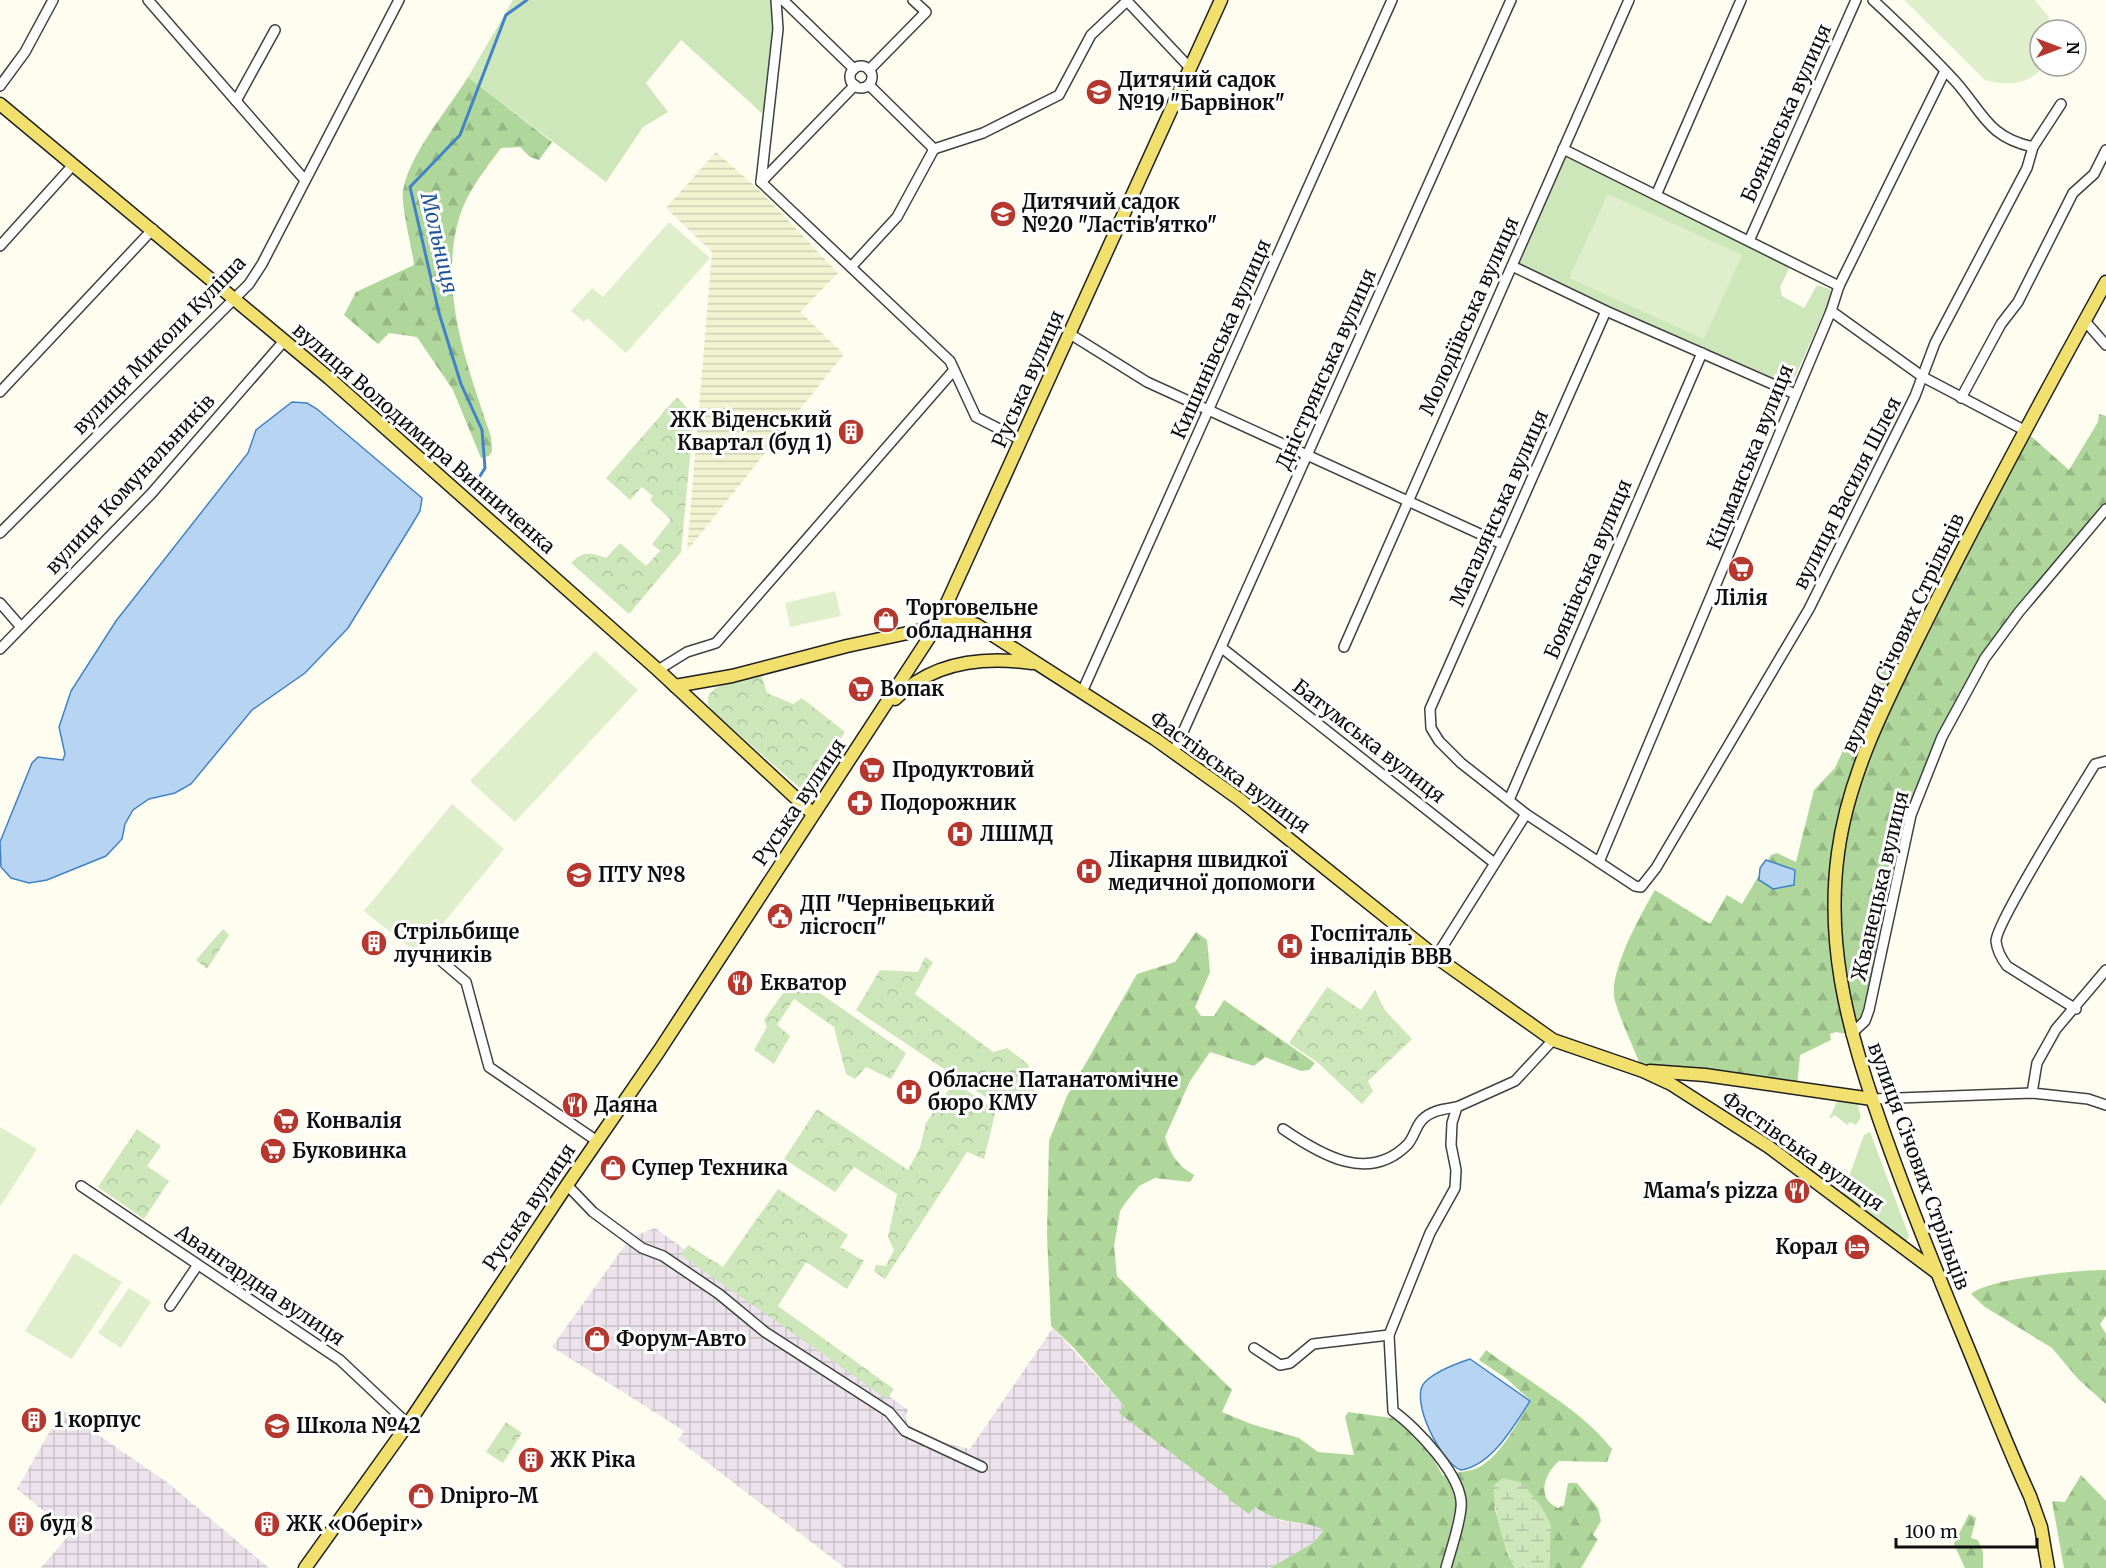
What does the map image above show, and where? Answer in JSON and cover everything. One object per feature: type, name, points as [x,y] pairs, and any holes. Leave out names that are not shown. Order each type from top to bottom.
[{"type":"main road","name":"Руська вулиця","points":[[305,1568],[408,1424],[659,1051],[936,627],[1221,0]]},
{"type":"main road","name":"вулиця Володимира Винниченка","points":[[0,104],[235,297],[658,670],[813,814]]},
{"type":"main road","name":"вулиця Січових Стрільців","points":[[2048,1568],[2041,1527],[2030,1496],[1920,1232],[1872,1099],[1851,1034],[1839,983],[1834,941],[1838,853],[1845,815],[1858,774],[1896,683],[2024,430],[2106,282]]},
{"type":"main road","name":"Фастівська вулиця","points":[[675,686],[732,676],[848,646],[936,627],[958,619],[977,625],[1174,752],[1239,799],[1436,957],[1553,1040],[1643,1071],[1671,1084],[1769,1147],[1936,1272]]},
{"type":"main road","points":[[883,711],[920,680],[964,661],[1006,659],[1036,663]]},
{"type":"main road","name":"Фастівська вулиця","points":[[1643,1071],[1705,1075],[1872,1099]]},
{"type":"main road","points":[[1905,1248],[1916,1243],[1920,1232]]},
{"type":"street","points":[[0,86],[24,52],[53,0]]},
{"type":"street","points":[[148,0],[304,180]]},
{"type":"street","name":"вулиця Миколи Куліша","points":[[0,534],[249,284],[262,264],[399,0]]},
{"type":"street","points":[[761,182],[778,29],[776,0]]},
{"type":"street","points":[[783,0],[854,69]]},
{"type":"street","points":[[869,70],[926,12],[913,0]]},
{"type":"street","points":[[851,267],[897,217],[934,149],[983,133],[1059,94],[1091,35],[1126,0],[1190,68]]},
{"type":"street","name":"Кишинівська вулиця","points":[[1082,693],[1392,0]]},
{"type":"street","name":"Дністрянська вулиця","points":[[1174,752],[1511,0]]},
{"type":"street","name":"Молодіївська вулиця","points":[[1344,647],[1407,499],[1629,0]]},
{"type":"street","points":[[1657,193],[1741,0]]},
{"type":"street","name":"Боянівська вулиця","points":[[1749,242],[1856,0]]},
{"type":"street","points":[[1873,0],[1945,71],[1973,107],[2001,136],[2012,142],[2033,147]]},
{"type":"street","points":[[236,101],[275,30]]},
{"type":"street","points":[[863,66],[869,70],[872,76],[869,85],[862,88],[855,85],[851,78],[854,69],[863,66]]},
{"type":"street","name":"Кіцманська вулиця","points":[[1599,862],[1831,311],[1839,286],[1945,71]]},
{"type":"street","points":[[761,182],[855,85]]},
{"type":"street","points":[[869,85],[934,149]]},
{"type":"street","name":"вулиця Василя Шлея","points":[[1599,862],[1635,886],[1641,887],[1656,868],[1809,609],[1923,377],[1935,343],[2027,168],[2033,147],[2061,104]]},
{"type":"street","points":[[1563,148],[1839,286]]},
{"type":"street","points":[[1961,398],[2001,324],[2018,302],[2073,192],[2094,174],[2106,150]]},
{"type":"street","points":[[0,246],[73,165]]},
{"type":"street","points":[[761,182],[950,361],[976,417],[1021,440]]},
{"type":"street","points":[[0,392],[153,229]]},
{"type":"street","points":[[1512,266],[1606,311],[1795,394]]},
{"type":"street","name":"Магалянська вулиця","points":[[1509,800],[1461,763],[1439,741],[1428,719],[1430,709],[1606,311]]},
{"type":"street","points":[[1831,311],[1923,377],[2024,430]]},
{"type":"street","points":[[2085,321],[2106,345]]},
{"type":"street","points":[[1070,334],[1127,371],[1209,411],[1502,544]]},
{"type":"street","name":"вулиця Комунальників","points":[[0,649],[151,494],[284,341]]},
{"type":"street","name":"Боянівська вулиця","points":[[1509,800],[1702,353]]},
{"type":"street","points":[[658,670],[687,652],[716,643],[954,370]]},
{"type":"street","name":"Жванецька вулиця","points":[[1851,1034],[1865,1021],[1869,1010],[1911,815],[1942,737],[1985,658],[2019,612],[2106,509]]},
{"type":"street","points":[[0,603],[21,627]]},
{"type":"street","name":"Батумська вулиця","points":[[1222,648],[1493,862]]},
{"type":"street","points":[[2076,1009],[2007,966],[2000,956],[1996,940],[2016,900],[2095,764],[2106,761]]},
{"type":"street","points":[[1509,800],[1526,814],[1599,862]]},
{"type":"street","points":[[1436,957],[1493,862],[1526,814]]},
{"type":"street","points":[[439,959],[466,982],[489,1067],[597,1141]]},
{"type":"street","points":[[2032,1093],[2037,1063],[2056,1029],[2076,1009],[2106,970]]},
{"type":"street","points":[[1283,1130],[1328,1157],[1352,1164],[1369,1164],[1386,1160],[1409,1143],[1422,1119],[1435,1111],[1457,1107],[1515,1081],[1553,1040]]},
{"type":"street","points":[[1872,1099],[2032,1093],[2088,1099],[2106,1105]]},
{"type":"street","points":[[1446,1568],[1462,1506],[1447,1470],[1429,1443],[1411,1423],[1393,1411],[1389,1335],[1430,1233],[1455,1188],[1456,1170],[1452,1145],[1452,1123],[1457,1107]]},
{"type":"street","points":[[567,1185],[593,1212],[634,1242],[663,1256],[719,1294],[765,1332],[889,1412],[905,1431],[982,1467]]},
{"type":"street","name":"Авангардна вулиця","points":[[81,1186],[340,1360],[408,1424]]},
{"type":"street","points":[[170,1306],[197,1266]]},
{"type":"street","points":[[1254,1348],[1280,1365],[1301,1356],[1313,1344],[1389,1335]]},
{"type":"shaded area","points":[[655,1228],[908,1410],[905,1416],[908,1424],[927,1439],[970,1449],[1053,1328],[1124,1406],[1230,1497],[1228,1499],[1249,1514],[1255,1507],[1281,1521],[1314,1525],[1324,1530],[1313,1543],[1270,1568],[845,1568],[678,1440],[684,1431],[552,1347],[630,1238]]},
{"type":"shaded area","points":[[62,1410],[168,1483],[269,1568],[41,1568],[71,1533],[17,1489]]},
{"type":"green space","points":[[513,0],[772,0],[774,29],[764,115],[681,40],[646,83],[668,112],[643,127],[606,182],[468,77]]},
{"type":"green space","points":[[1904,0],[2035,0],[2049,18],[2028,18],[2029,78],[2017,83],[1985,80]]},
{"type":"green space","points":[[468,77],[552,142],[539,160],[530,157],[520,147],[501,148],[472,190],[459,218],[453,246],[454,302],[465,357],[491,437],[492,451],[489,456],[481,458],[453,390],[417,337],[389,333],[378,344],[344,315],[356,292],[414,265],[403,198],[407,177],[430,132]]},
{"type":"green space","points":[[1563,148],[1792,263],[1780,287],[1782,296],[1804,308],[1817,285],[1830,289],[1832,294],[1795,377],[1775,374],[1770,383],[1512,266]]},
{"type":"green space","points":[[716,152],[758,189],[838,273],[800,312],[844,354],[687,551],[712,252],[666,208]]},
{"type":"green space","points":[[1608,194],[1742,255],[1704,339],[1569,278]]},
{"type":"green space","points":[[669,222],[710,258],[626,353],[587,318],[584,322],[571,311],[592,288],[603,297]]},
{"type":"green space","points":[[677,397],[691,412],[693,425],[681,552],[629,614],[571,563],[584,554],[606,558],[620,543],[646,566],[660,551],[652,544],[671,520],[650,500],[653,496],[642,487],[630,500],[606,478]]},
{"type":"green space","points":[[2099,414],[2106,416],[2106,509],[2018,612],[1961,699],[1911,816],[1869,1010],[1851,1035],[1836,1032],[1830,1034],[1831,1040],[1800,1055],[1797,1087],[1642,1070],[1618,1010],[1614,989],[1620,960],[1655,890],[1710,924],[1727,895],[1742,904],[1771,855],[1777,853],[1796,862],[1814,790],[1835,768],[1901,629],[1917,639],[2024,430],[2069,470],[2098,422]]},
{"type":"green space","points":[[835,591],[841,616],[790,627],[785,603]]},
{"type":"green space","points":[[595,651],[638,690],[515,822],[470,781]]},
{"type":"green space","points":[[762,676],[767,693],[793,704],[802,698],[845,732],[837,744],[842,749],[810,797],[710,709],[708,700],[716,688],[734,681]]},
{"type":"green space","points":[[452,804],[504,849],[418,954],[364,911]]},
{"type":"green space","points":[[223,929],[229,935],[207,969],[196,960]]},
{"type":"green space","points":[[1196,932],[1207,940],[1210,972],[1195,1007],[1201,1016],[1214,1016],[1224,1000],[1315,1063],[1309,1070],[1301,1071],[1265,1057],[1254,1066],[1210,1052],[1190,1081],[1165,1137],[1175,1159],[1194,1175],[1190,1182],[1155,1178],[1139,1186],[1126,1202],[1120,1211],[1114,1246],[1117,1276],[1232,1390],[1222,1412],[1251,1424],[1299,1438],[1318,1452],[1354,1455],[1345,1417],[1348,1412],[1399,1419],[1425,1444],[1443,1476],[1475,1469],[1484,1464],[1500,1449],[1531,1401],[1507,1379],[1479,1360],[1486,1350],[1569,1408],[1600,1435],[1612,1449],[1607,1462],[1559,1461],[1546,1479],[1546,1498],[1558,1508],[1564,1505],[1568,1483],[1577,1483],[1598,1508],[1601,1521],[1593,1535],[1598,1539],[1581,1568],[1549,1568],[1550,1549],[1494,1506],[1507,1552],[1515,1568],[1270,1568],[1313,1543],[1324,1530],[1274,1517],[1255,1507],[1249,1514],[1228,1499],[1229,1497],[1119,1413],[1124,1406],[1074,1348],[1051,1326],[1047,1234],[1049,1141],[1067,1096],[1137,974],[1175,962]]},
{"type":"green space","points":[[925,957],[933,962],[915,994],[993,1052],[1007,1048],[1028,1064],[1035,1092],[1022,1107],[996,1104],[856,1010],[880,970],[918,972]]},
{"type":"green space","points":[[795,976],[906,1053],[891,1079],[866,1067],[855,1079],[846,1074],[834,1027],[794,999],[777,1025],[790,1036],[774,1064],[754,1050],[767,1027],[764,1020]]},
{"type":"green space","points":[[1327,987],[1361,1010],[1375,990],[1384,1009],[1412,1039],[1368,1081],[1373,1091],[1362,1104],[1317,1062],[1289,1043]]},
{"type":"green space","points":[[954,1082],[996,1110],[984,1159],[967,1152],[885,1279],[874,1271],[876,1265],[886,1266],[894,1250],[888,1237],[897,1194],[854,1167],[835,1192],[784,1159],[817,1109],[908,1170],[920,1148],[926,1123]]},
{"type":"green space","points":[[1839,1097],[1856,1099],[1861,1117],[1856,1125],[1850,1122],[1847,1125],[1835,1115],[1829,1119]]},
{"type":"green space","points":[[0,1127],[37,1149],[0,1207]]},
{"type":"green space","points":[[137,1129],[161,1146],[147,1166],[169,1181],[144,1219],[98,1187]]},
{"type":"green space","points":[[1870,1132],[1909,1236],[1906,1243],[1846,1199],[1843,1193],[1864,1135]]},
{"type":"green space","points":[[778,1189],[848,1235],[840,1247],[864,1261],[847,1289],[806,1262],[778,1306],[894,1389],[887,1399],[681,1255],[688,1245],[723,1267]]},
{"type":"green space","points":[[74,1253],[122,1282],[72,1359],[25,1331]]},
{"type":"green space","points":[[2106,1270],[2106,1316],[2100,1324],[2106,1334],[2106,1404],[2079,1380],[2052,1348],[1985,1307],[1971,1294],[1981,1288],[2015,1279],[2056,1273]]},
{"type":"green space","points":[[129,1288],[151,1302],[121,1348],[98,1333]]},
{"type":"green space","points":[[506,1422],[522,1433],[503,1463],[486,1452]]},
{"type":"green space","points":[[2081,1475],[2106,1501],[2106,1568],[2064,1568],[2052,1501],[2065,1502]]},
{"type":"green space","points":[[1503,1478],[1522,1483],[1541,1506],[1551,1525],[1549,1568],[1515,1568],[1497,1518],[1494,1497],[1493,1486]]},
{"type":"green space","points":[[1969,1514],[1976,1518],[1971,1538],[1978,1540],[1983,1552],[1983,1568],[1965,1568],[1954,1544]]},
{"type":"water","points":[[292,402],[307,403],[317,409],[422,498],[420,511],[348,628],[305,673],[252,710],[191,784],[175,793],[149,799],[133,810],[125,824],[122,839],[106,856],[47,880],[29,883],[11,878],[1,867],[0,842],[32,763],[38,757],[63,760],[65,754],[59,727],[71,691],[116,621],[248,453],[256,430]]},
{"type":"water","points":[[1766,860],[1795,870],[1794,885],[1773,889],[1759,880],[1760,868]]},
{"type":"water","points":[[1470,1359],[1530,1401],[1492,1453],[1483,1461],[1461,1470],[1445,1456],[1430,1430],[1424,1416],[1421,1390],[1425,1382],[1435,1374]]},
{"type":"waterway","name":"Мольниця","points":[[475,484],[485,468],[482,430],[461,384],[439,313],[410,187],[460,135],[506,15],[527,0]]},
{"type":"place","name":"Дитячий садок №19 \"Барвінок\"","points":[[1099,92]]},
{"type":"place","name":"Дитячий садок №20 \"Ластів'ятко\"","points":[[1003,214]]},
{"type":"place","name":"ЖК Віденський Квартал (буд 1)","points":[[851,432]]},
{"type":"place","name":"Лілія","points":[[1741,569]]},
{"type":"place","name":"Торговельне обладнання","points":[[886,620]]},
{"type":"place","name":"Вопак","points":[[861,689]]},
{"type":"place","name":"Продуктовий","points":[[872,770]]},
{"type":"place","name":"Подорожник","points":[[860,803]]},
{"type":"place","name":"ЛШМД","points":[[960,834]]},
{"type":"place","name":"Лікарня швидкої медичної допомоги","points":[[1089,871]]},
{"type":"place","name":"ПТУ №8","points":[[579,875]]},
{"type":"place","name":"ДП \"Чернівецький лісгосп\"","points":[[780,916]]},
{"type":"place","name":"Стрільбище лучників","points":[[374,943]]},
{"type":"place","name":"Госпіталь інвалідів ВВВ","points":[[1290,946]]},
{"type":"place","name":"Екватор","points":[[740,983]]},
{"type":"place","name":"Обласне Патанатомічне бюро КМУ","points":[[909,1092]]},
{"type":"place","name":"Даяна","points":[[575,1105]]},
{"type":"place","name":"Конвалія","points":[[286,1121]]},
{"type":"place","name":"Буковинка","points":[[273,1151]]},
{"type":"place","name":"Супер Техника","points":[[613,1168]]},
{"type":"place","name":"Mama's pizza","points":[[1797,1191]]},
{"type":"place","name":"Корал","points":[[1857,1247]]},
{"type":"place","name":"Форум-Авто","points":[[597,1339]]},
{"type":"place","name":"1 корпус","points":[[34,1420]]},
{"type":"place","name":"Школа №42","points":[[277,1426]]},
{"type":"place","name":"ЖК Ріка","points":[[531,1460]]},
{"type":"place","name":"Dnipro-M","points":[[421,1496]]},
{"type":"place","name":"буд 8","points":[[21,1524]]},
{"type":"place","name":"ЖК «Оберіг»","points":[[267,1524]]}]
